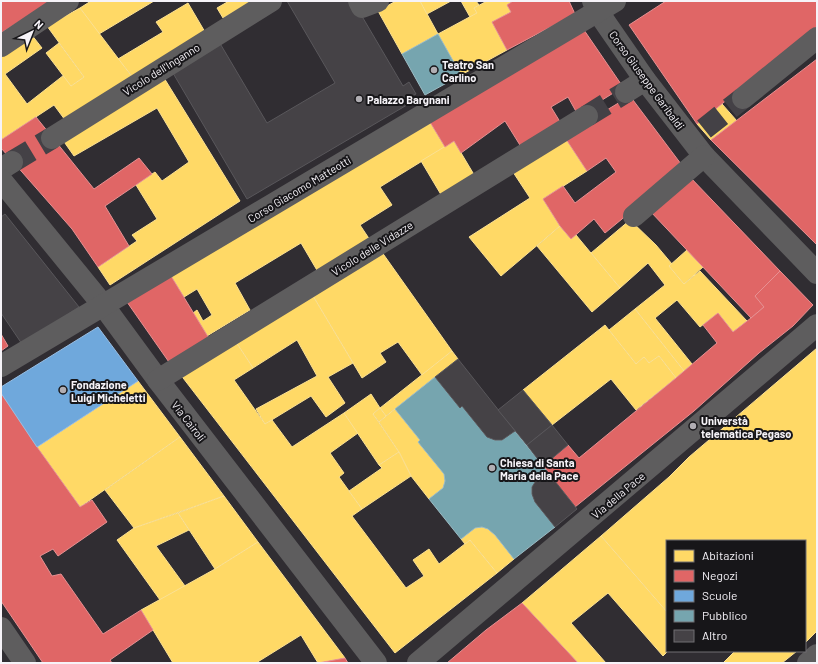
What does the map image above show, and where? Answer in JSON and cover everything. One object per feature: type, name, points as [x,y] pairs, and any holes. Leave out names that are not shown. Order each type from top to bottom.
[{"type":"street","points":[[1,46],[68,1]]},
{"type":"street","name":"Vicolo dell'Inganno","points":[[52,138],[271,1]]},
{"type":"street","points":[[359,1],[362,7],[378,1]]},
{"type":"street","name":"Corso Giuseppe Garibaldi","points":[[602,5],[645,80],[698,134],[704,156],[817,273]]},
{"type":"street","name":"Corso Giacomo Matteotti","points":[[1,366],[602,5]]},
{"type":"street","points":[[742,98],[817,38]]},
{"type":"street","points":[[626,92],[645,80]]},
{"type":"street","name":"Vicolo delle Vidazze","points":[[158,380],[587,116]]},
{"type":"street","points":[[634,216],[704,156]]},
{"type":"street","name":"Via Cairoli","points":[[5,170],[158,380],[376,663]]},
{"type":"street","name":"Via della Pace","points":[[418,663],[817,325]]},
{"type":"street","points":[[1,628],[25,663]]},
{"type":"street","points":[[808,663],[817,655]]},
{"type":"building: Abitazioni","points":[[91,1],[154,1],[99,34],[80,8]]},
{"type":"building: Abitazioni","points":[[229,1],[253,1],[223,18],[217,8]]},
{"type":"building: Abitazioni","points":[[396,1],[420,1],[438,34],[402,54],[378,11]]},
{"type":"building: Abitazioni","points":[[420,1],[451,1],[427,14]]},
{"type":"building: Abitazioni","points":[[461,1],[476,1],[479,5],[474,8],[477,13],[470,17]]},
{"type":"building: Abitazioni","points":[[487,1],[513,1],[507,5],[511,12],[492,22],[507,50],[461,75],[438,34],[477,13],[474,8]]},
{"type":"building: Abitazioni","points":[[188,3],[205,32],[132,76],[118,59],[163,32],[156,22]]},
{"type":"building: Abitazioni","points":[[80,8],[136,82],[68,124],[54,105],[1,140],[1,54],[31,34],[42,48],[5,74],[27,104],[64,75],[71,86],[84,77],[47,26]]},
{"type":"building: Abitazioni","points":[[59,43],[84,77],[71,86],[46,53]]},
{"type":"building: Abitazioni","points":[[161,73],[240,201],[110,285],[98,267],[137,241],[132,235],[157,219],[136,185],[155,172],[162,181],[189,162],[157,108],[74,156],[60,136]]},
{"type":"building: Abitazioni","points":[[722,104],[737,121],[711,140],[697,124]]},
{"type":"building: Abitazioni","points":[[430,122],[445,147],[380,187],[392,205],[360,225],[370,240],[318,272],[301,243],[235,283],[250,310],[207,336],[193,313],[197,310],[203,321],[212,315],[197,289],[184,297],[171,276]]},
{"type":"building: Abitazioni","points":[[564,136],[587,171],[543,199],[560,226],[501,276],[469,237],[530,198],[511,169]]},
{"type":"building: Abitazioni","points":[[454,141],[476,178],[443,198],[421,161]]},
{"type":"building: Abitazioni","points":[[630,220],[656,245],[672,264],[669,266],[684,284],[700,271],[747,321],[733,332],[718,313],[700,327],[677,300],[655,318],[692,364],[684,371],[635,309],[665,285],[648,263],[620,288],[591,253]]},
{"type":"building: Abitazioni","points":[[560,226],[571,239],[576,235],[620,288],[592,312],[537,246]]},
{"type":"building: Abitazioni","points":[[379,248],[452,351],[422,375],[398,342],[380,353],[386,362],[362,378],[310,291]]},
{"type":"building: Abitazioni","points":[[687,250],[703,267],[684,284],[669,266]]},
{"type":"building: Abitazioni","points":[[310,291],[353,363],[328,377],[345,403],[326,417],[311,396],[265,424],[256,409],[317,376],[297,340],[253,368],[234,339]]},
{"type":"building: Abitazioni","points":[[635,309],[684,371],[676,378],[659,356],[649,363],[644,357],[636,364],[609,330]]},
{"type":"building: Abitazioni","points":[[605,325],[636,364],[644,357],[649,363],[659,356],[676,378],[636,410],[611,379],[552,425],[523,390]]},
{"type":"building: Abitazioni","points":[[234,339],[253,368],[234,380],[265,424],[272,420],[292,447],[344,413],[358,433],[330,453],[344,473],[339,477],[362,509],[352,516],[406,588],[424,576],[413,560],[429,549],[439,564],[470,540],[497,573],[395,653],[180,374]]},
{"type":"building: Abitazioni","points":[[817,348],[817,631],[806,642],[806,540],[666,540],[666,611],[601,536],[669,477],[689,457]]},
{"type":"building: Abitazioni","points":[[452,351],[458,359],[386,416],[380,408]]},
{"type":"building: Abitazioni","points":[[138,381],[180,437],[80,507],[37,447]]},
{"type":"building: Abitazioni","points":[[371,394],[380,408],[373,414],[399,452],[379,465],[344,413]]},
{"type":"building: Abitazioni","points":[[380,408],[386,416],[379,422],[373,414]]},
{"type":"building: Abitazioni","points":[[395,409],[420,440],[418,442],[444,474],[445,481],[443,488],[429,499],[411,476],[399,452],[379,422]]},
{"type":"building: Abitazioni","points":[[180,437],[224,496],[134,528],[105,490]]},
{"type":"building: Abitazioni","points":[[399,452],[411,476],[362,509],[349,491],[382,468],[379,465]]},
{"type":"building: Abitazioni","points":[[224,496],[258,542],[215,569],[178,513]]},
{"type":"building: Abitazioni","points":[[178,513],[189,530],[156,546],[185,586],[160,600],[117,540],[134,528]]},
{"type":"building: Abitazioni","points":[[482,527],[488,529],[495,535],[514,559],[497,573],[470,540],[465,544],[461,539],[475,528]]},
{"type":"building: Abitazioni","points":[[601,536],[666,611],[667,652],[663,656],[608,593],[571,623],[606,663],[578,663],[522,603]]},
{"type":"building: Abitazioni","points":[[258,542],[345,658],[318,663],[301,635],[256,663],[173,663],[141,610],[215,569]]},
{"type":"building: Abitazioni","points":[[734,652],[796,652],[782,663],[723,663]]},
{"type":"building: Negozi","points":[[1,1],[52,1],[1,33]]},
{"type":"building: Negozi","points":[[513,1],[569,1],[575,14],[507,50],[492,22],[511,12],[507,5]]},
{"type":"building: Negozi","points":[[666,1],[817,1],[817,27],[697,124],[629,25]]},
{"type":"building: Negozi","points":[[584,30],[623,87],[578,115],[568,97],[551,107],[562,125],[523,150],[505,121],[461,153],[454,141],[445,147],[430,122]]},
{"type":"building: Negozi","points":[[817,59],[817,245],[711,140]]},
{"type":"building: Negozi","points":[[630,96],[684,168],[605,233],[594,219],[571,239],[560,226],[543,199],[563,186],[575,203],[616,172],[606,158],[587,171],[564,136]]},
{"type":"building: Negozi","points":[[36,117],[94,189],[139,158],[152,174],[105,206],[129,246],[98,267],[72,229],[1,148],[1,140]]},
{"type":"building: Negozi","points":[[689,176],[780,271],[755,296],[764,307],[751,318],[650,211]]},
{"type":"building: Negozi","points":[[780,271],[813,305],[793,326],[759,353],[694,411],[575,507],[543,466],[568,445],[579,458],[717,343],[703,325],[718,313],[733,332],[751,318],[764,307],[755,296]]},
{"type":"building: Negozi","points":[[171,276],[210,340],[171,365],[127,302]]},
{"type":"building: Negozi","points":[[1,334],[8,346],[1,351]]},
{"type":"building: Negozi","points":[[1,393],[80,507],[92,500],[107,522],[58,556],[53,549],[40,556],[52,576],[61,574],[103,634],[141,610],[153,630],[110,660],[112,663],[43,663],[1,601]]},
{"type":"building: Negozi","points":[[522,603],[578,663],[447,663],[486,630]]},
{"type":"building: Negozi","points":[[345,658],[348,663],[318,663]]},
{"type":"building: Scuole","name":"Fondazione Luigi Micheletti","points":[[98,327],[138,381],[37,447],[1,393],[1,387]]},
{"type":"building: Pubblico","points":[[438,34],[461,75],[425,95],[402,54]]},
{"type":"building: Pubblico","name":"Chiesa di Santa Maria della Pace","points":[[435,377],[460,408],[462,406],[487,437],[495,440],[502,440],[515,431],[547,471],[537,479],[532,487],[532,494],[535,502],[555,527],[514,559],[495,535],[488,529],[482,527],[475,528],[461,539],[429,499],[443,488],[445,481],[444,474],[418,442],[420,440],[395,409]]},
{"type":"building: Altro","name":"Palazzo Bargnani","points":[[287,1],[353,1],[403,86],[409,82],[416,94],[410,97],[412,102],[247,199],[170,68],[218,40],[267,123],[335,83]]},
{"type":"building: Altro","points":[[5,214],[79,307],[22,344],[1,313],[1,217]]},
{"type":"building: Altro","points":[[458,359],[515,431],[502,440],[495,440],[487,437],[462,406],[460,408],[435,377]]},
{"type":"building: Altro","points":[[523,390],[552,425],[527,445],[498,410]]},
{"type":"building: Altro","points":[[552,425],[568,445],[543,466],[527,445]]},
{"type":"building: Altro","points":[[547,471],[577,509],[555,527],[535,502],[532,494],[532,487],[537,479]]},
{"type":"tunnel","points":[[587,116],[626,92]]},
{"type":"tunnel","points":[[704,129],[743,98]]},
{"type":"tunnel","points":[[12,162],[52,138]]},
{"type":"place","name":"Teatro San Carlino","points":[[434,70]]},
{"type":"place","name":"Palazzo Bargnani","points":[[359,99]]},
{"type":"place","name":"Fondazione Luigi Micheletti","points":[[63,390]]},
{"type":"place","name":"Universtà telematica Pegaso","points":[[693,426]]},
{"type":"place","name":"Chiesa di Santa Maria della Pace","points":[[492,468]]}]
